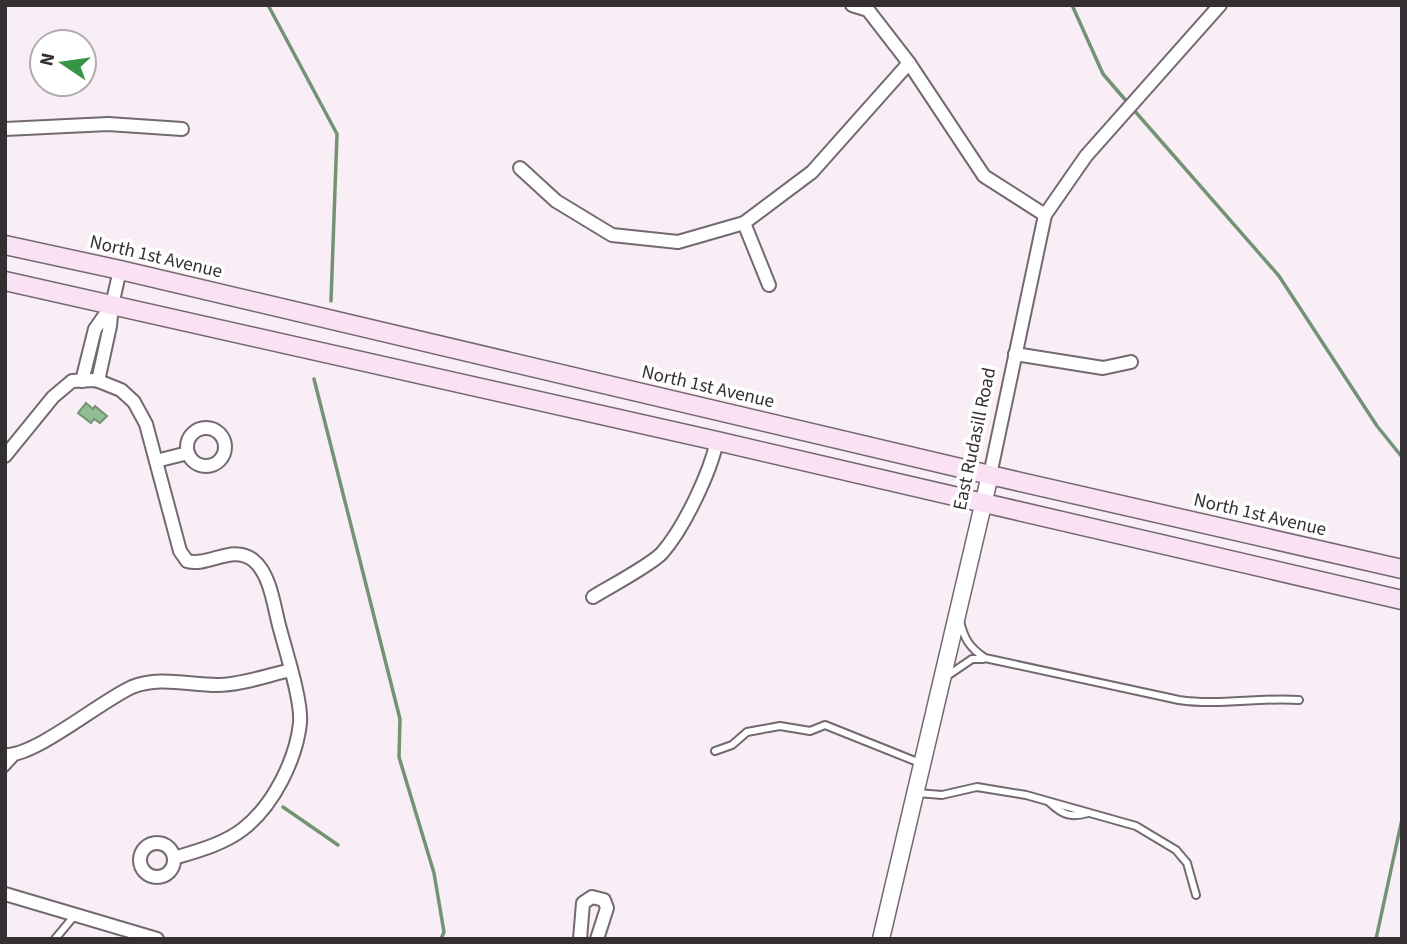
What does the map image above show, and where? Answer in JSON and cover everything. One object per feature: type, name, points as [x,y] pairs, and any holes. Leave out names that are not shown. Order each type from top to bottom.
[{"type":"main road","name":"North 1st Avenue","points":[[5,246],[120,270],[1402,569]]},
{"type":"main road","points":[[5,281],[717,441],[1402,600]]},
{"type":"street","points":[[852,5],[867,10],[909,63],[984,176],[1045,215]]},
{"type":"street","name":"East Rudasill Road","points":[[881,939],[990,475],[1045,215],[1086,156],[1220,5]]},
{"type":"street","points":[[520,168],[556,201],[612,235],[678,242],[744,223],[812,172],[909,63]]},
{"type":"street","points":[[5,129],[108,124],[182,129]]},
{"type":"street","points":[[744,223],[769,285]]},
{"type":"street","points":[[97,381],[120,270]]},
{"type":"street","points":[[82,381],[95,330],[112,305]]},
{"type":"street","points":[[1015,354],[1103,368],[1131,362]]},
{"type":"street","points":[[5,456],[53,397],[72,381],[97,381],[121,390],[134,401],[146,424],[180,551],[187,561],[196,564],[236,554],[254,560],[262,571],[291,670],[300,721],[293,756],[281,784],[243,829],[202,850],[174,858]]},
{"type":"street","points":[[593,597],[661,554],[688,513],[717,441]]},
{"type":"street","points":[[156,461],[188,453]]},
{"type":"street","points":[[11,755],[30,749],[100,704],[134,687],[166,682],[220,685],[291,670]]},
{"type":"street","points":[[5,894],[157,939]]},
{"type":"street","points":[[580,939],[583,903],[592,897],[604,900],[607,908],[597,939]]},
{"type":"lane","points":[[958,609],[963,636],[973,650],[985,659]]},
{"type":"lane","points":[[940,687],[948,675],[972,659],[985,659],[1204,704],[1270,698],[1298,700]]},
{"type":"lane","points":[[715,751],[732,745],[747,732],[780,726],[810,731],[825,725],[922,764]]},
{"type":"lane","points":[[5,768],[11,755]]},
{"type":"lane","points":[[915,792],[942,795],[977,787],[1026,794],[1136,826],[1176,850],[1187,863],[1195,895]]},
{"type":"lane","points":[[55,939],[75,915]]},
{"type":"shaded area","points":[[86,403],[93,409],[95,406],[107,416],[100,423],[94,419],[91,423],[78,413]]},
{"type":"waterway","points":[[268,5],[337,134],[331,301]]},
{"type":"waterway","points":[[1072,5],[1103,74],[1128,103]]},
{"type":"waterway","points":[[1133,109],[1279,276],[1377,426],[1402,457]]},
{"type":"waterway","points":[[314,379],[400,719],[399,757],[434,873],[444,932],[441,939]]},
{"type":"waterway","points":[[283,807],[338,845]]},
{"type":"waterway","points":[[1376,939],[1402,819]]}]
